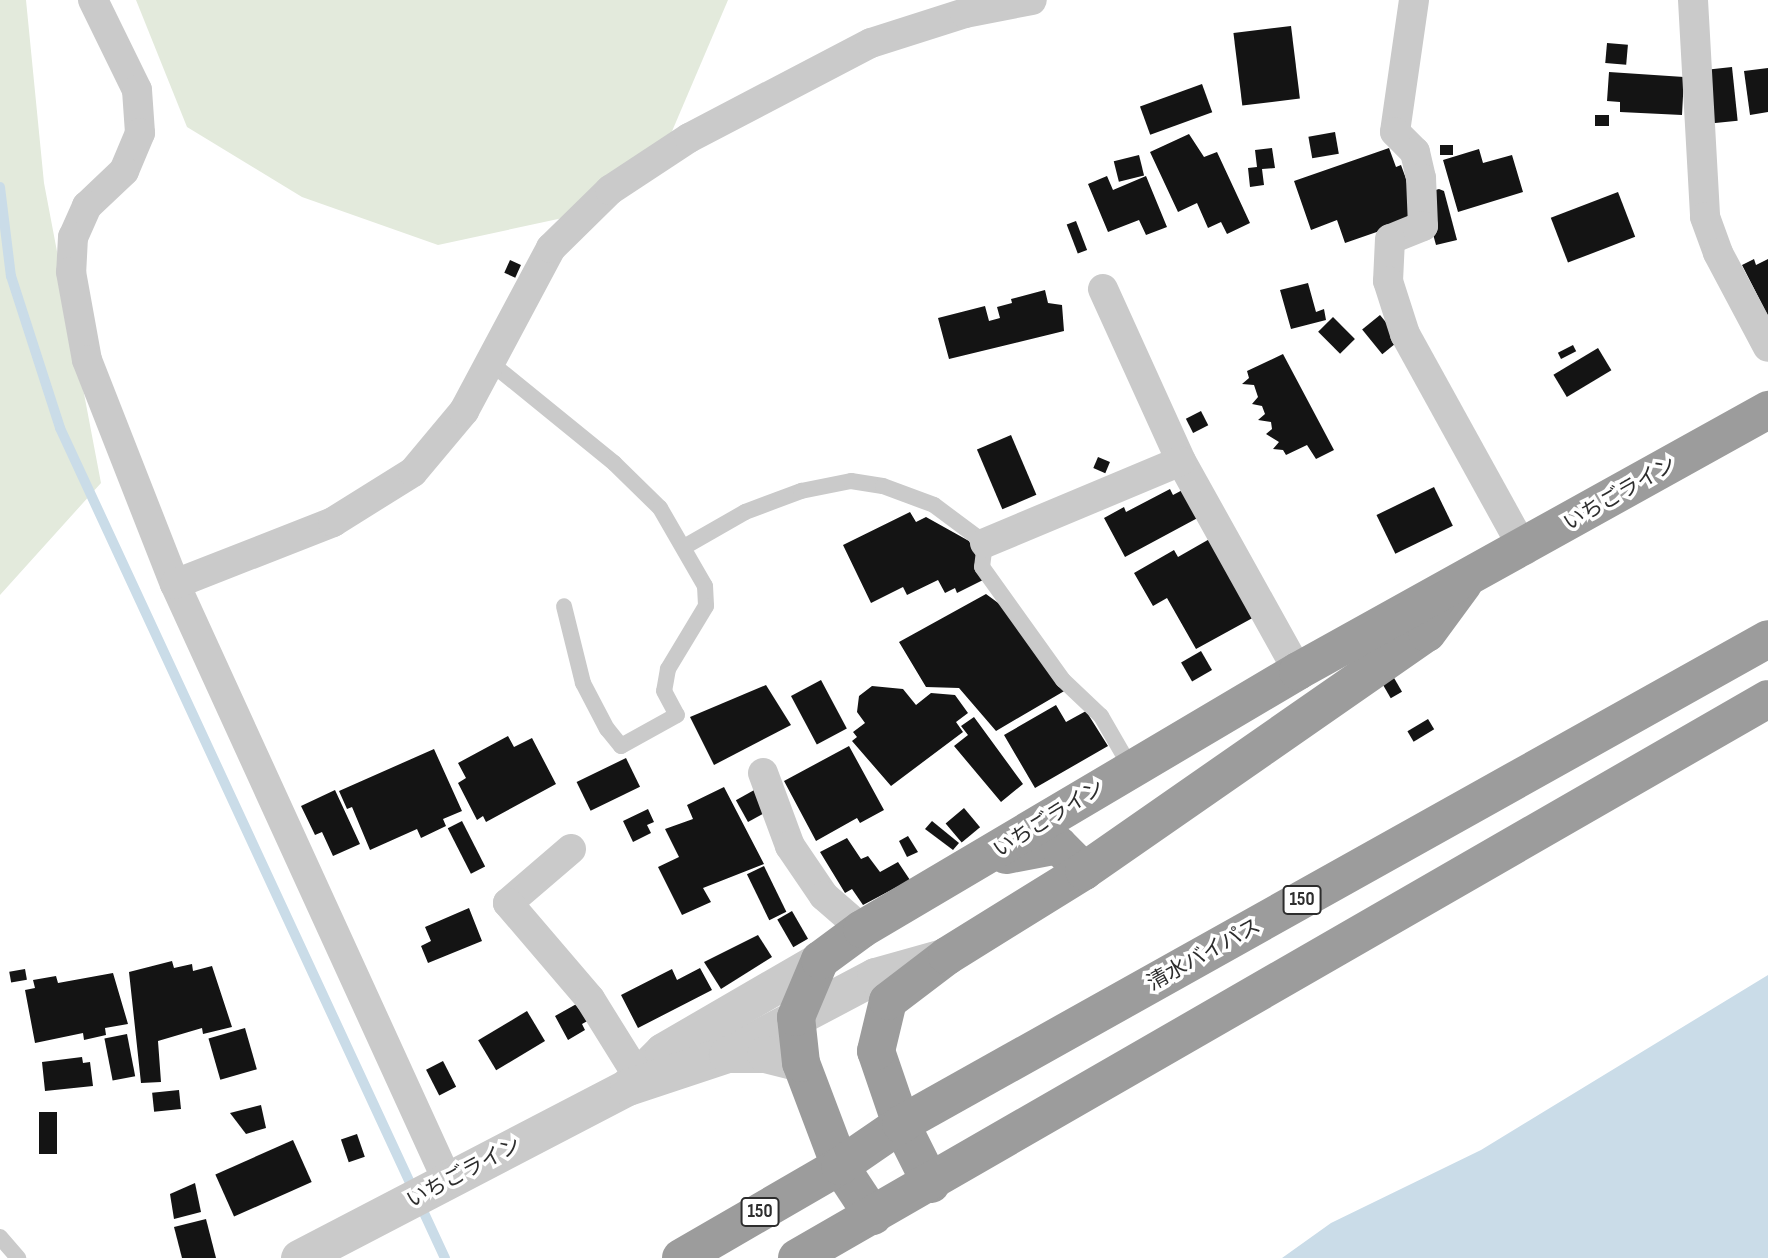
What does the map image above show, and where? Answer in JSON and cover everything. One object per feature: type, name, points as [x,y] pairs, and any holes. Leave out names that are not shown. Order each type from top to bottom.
[{"type":"highway","name":"いちごライン","points":[[820,960],[862,929],[984,860],[1131,768],[1298,671],[1470,574],[1524,550],[1768,410]]},
{"type":"highway","name":"いちごライン","points":[[931,1184],[901,1124],[876,1051],[888,1000],[947,956],[1084,871],[1427,633],[1470,574]]},
{"type":"highway","name":"清水バイパス","points":[[681,1258],[839,1166],[901,1124],[1768,639]]},
{"type":"highway","points":[[797,1258],[931,1184],[1768,699]]},
{"type":"highway","points":[[984,860],[1058,845],[1084,871]]},
{"type":"highway","points":[[820,960],[796,1017],[801,1063],[839,1166],[873,1216]]},
{"type":"street","points":[[93,0],[137,90],[140,133],[124,171],[87,206],[73,237],[71,272],[87,360],[175,584],[448,1182]]},
{"type":"street","points":[[175,584],[333,522],[413,472],[464,411],[551,248],[610,190],[689,138],[871,43],[965,13],[1032,0]]},
{"type":"street","points":[[1414,0],[1395,132],[1415,152],[1421,177],[1423,226],[1391,239],[1388,281],[1405,334],[1524,550]]},
{"type":"street","points":[[1693,0],[1705,217],[1718,253],[1768,347]]},
{"type":"street","points":[[1103,289],[1181,461],[1298,671]]},
{"type":"street","points":[[985,543],[1181,461]]},
{"type":"street","points":[[763,773],[790,846],[824,896],[862,929]]},
{"type":"street","points":[[571,849],[508,903],[590,999],[633,1082]]},
{"type":"street","points":[[633,1082],[727,1054],[875,976],[947,956]]},
{"type":"street","points":[[633,1082],[663,1051],[820,960]]},
{"type":"street","points":[[727,1054],[765,1054],[801,1063]]},
{"type":"street","name":"いちごライン","points":[[299,1258],[448,1182],[633,1082]]},
{"type":"lane","points":[[492,363],[614,463],[660,508],[705,586],[706,606],[668,669],[664,691],[677,715],[621,746],[607,729],[583,683],[564,606]]},
{"type":"lane","points":[[684,547],[745,512],[801,491],[851,481],[883,486],[934,505],[985,543],[982,567],[1063,680],[1101,716],[1131,768]]},
{"type":"lane","points":[[0,1237],[18,1258]]},
{"type":"shaded area","points":[[0,0],[26,0],[44,183],[101,483],[0,595]]},
{"type":"shaded area","points":[[136,0],[728,0],[667,143],[572,216],[438,245],[302,197],[187,127]]},
{"type":"water","points":[[1768,975],[1768,1258],[1282,1258],[1331,1223],[1481,1150]]},
{"type":"building","points":[[1291,26],[1300,98],[1242,106],[1233,33]]},
{"type":"building","points":[[1607,43],[1628,45],[1626,65],[1605,63]]},
{"type":"building","points":[[1732,67],[1738,121],[1708,124],[1702,70]]},
{"type":"building","points":[[1768,68],[1768,112],[1750,115],[1744,71]]},
{"type":"building","points":[[1609,72],[1684,77],[1682,115],[1620,112],[1620,102],[1607,101]]},
{"type":"building","points":[[1202,84],[1212,112],[1150,135],[1140,107]]},
{"type":"building","points":[[1595,115],[1609,115],[1609,126],[1595,126]]},
{"type":"building","points":[[1335,132],[1339,154],[1312,158],[1308,137]]},
{"type":"building","points":[[1189,134],[1204,157],[1217,152],[1250,223],[1227,234],[1221,222],[1208,228],[1197,203],[1178,212],[1150,152]]},
{"type":"building","points":[[1440,145],[1453,145],[1453,155],[1440,155]]},
{"type":"building","points":[[1272,148],[1275,168],[1262,169],[1264,185],[1250,187],[1248,168],[1257,167],[1255,150]]},
{"type":"building","points":[[1389,148],[1396,167],[1401,165],[1420,217],[1345,243],[1337,220],[1311,230],[1294,181]]},
{"type":"building","points":[[1479,149],[1483,163],[1512,155],[1523,192],[1458,212],[1443,160]]},
{"type":"building","points":[[1139,155],[1144,175],[1119,182],[1114,161]]},
{"type":"building","points":[[1107,176],[1113,190],[1146,176],[1167,227],[1146,235],[1139,220],[1108,232],[1088,184]]},
{"type":"building","points":[[1439,189],[1444,191],[1457,240],[1436,245],[1422,194]]},
{"type":"building","points":[[1618,192],[1635,237],[1568,263],[1551,218]]},
{"type":"building","points":[[1076,221],[1087,250],[1078,254],[1067,225]]},
{"type":"building","points":[[1754,259],[1756,265],[1768,259],[1768,316],[1742,265]]},
{"type":"building","points":[[510,260],[521,265],[515,278],[504,273]]},
{"type":"building","points":[[1308,283],[1316,312],[1324,309],[1326,320],[1291,329],[1280,290]]},
{"type":"building","points":[[1045,290],[1048,303],[1062,305],[1064,331],[949,359],[938,318],[985,306],[989,321],[1000,318],[997,307],[1012,303],[1011,299]]},
{"type":"building","points":[[1380,315],[1400,340],[1382,354],[1362,329]]},
{"type":"building","points":[[1333,317],[1355,339],[1340,354],[1318,332]]},
{"type":"building","points":[[1573,345],[1576,351],[1561,359],[1558,353]]},
{"type":"building","points":[[1598,348],[1611,370],[1567,397],[1553,375]]},
{"type":"building","points":[[1283,354],[1334,450],[1316,459],[1307,445],[1286,455],[1283,450],[1273,449],[1279,442],[1266,434],[1272,429],[1271,422],[1258,420],[1265,414],[1262,406],[1252,404],[1258,397],[1254,385],[1242,384],[1249,378],[1247,371]]},
{"type":"building","points":[[1201,411],[1208,425],[1193,433],[1186,419]]},
{"type":"building","points":[[1011,435],[1036,495],[1002,509],[977,449]]},
{"type":"building","points":[[1098,457],[1110,462],[1105,473],[1093,468]]},
{"type":"building","points":[[1190,486],[1205,514],[1125,557],[1104,518],[1124,507],[1126,512],[1170,489],[1173,495]]},
{"type":"building","points":[[1434,487],[1453,526],[1395,554],[1376,515]]},
{"type":"building","points":[[910,512],[916,522],[926,517],[969,541],[983,570],[983,580],[957,593],[955,588],[945,593],[938,580],[907,595],[903,587],[871,603],[843,545]]},
{"type":"building","points":[[1213,537],[1258,615],[1196,649],[1167,598],[1153,606],[1134,573],[1174,550],[1178,557]]},
{"type":"building","points":[[986,594],[1005,608],[1066,690],[996,731],[959,688],[926,687],[899,642]]},
{"type":"building","points":[[1201,651],[1212,670],[1192,682],[1181,662]]},
{"type":"building","points":[[1386,664],[1402,692],[1391,698],[1375,670]]},
{"type":"building","points":[[821,680],[847,729],[817,745],[791,696]]},
{"type":"building","points":[[766,685],[791,725],[714,765],[690,717]]},
{"type":"building","points":[[872,686],[903,689],[916,705],[931,693],[955,695],[968,713],[956,722],[963,732],[891,786],[852,741],[857,737],[853,732],[865,723],[857,712],[859,696]]},
{"type":"building","points":[[1056,705],[1066,722],[1086,711],[1108,746],[1035,788],[1004,735]]},
{"type":"building","points":[[974,717],[1023,784],[1001,802],[954,746],[968,735],[961,726]]},
{"type":"building","points":[[1428,719],[1434,729],[1414,742],[1407,731]]},
{"type":"building","points":[[508,736],[514,747],[532,738],[556,784],[486,822],[483,816],[477,820],[458,783],[466,778],[458,763]]},
{"type":"building","points":[[849,746],[884,810],[860,823],[857,818],[816,841],[784,781]]},
{"type":"building","points":[[434,749],[462,811],[443,819],[446,826],[421,838],[417,829],[370,850],[352,807],[347,809],[339,791]]},
{"type":"building","points":[[626,758],[640,787],[591,811],[577,782]]},
{"type":"building","points":[[724,787],[764,864],[703,888],[711,902],[682,915],[658,867],[679,857],[665,829],[693,819],[687,805]]},
{"type":"building","points":[[756,789],[768,811],[748,822],[736,800]]},
{"type":"building","points":[[335,790],[360,844],[333,856],[322,832],[315,835],[301,806]]},
{"type":"building","points":[[964,808],[980,827],[962,843],[946,823]]},
{"type":"building","points":[[648,809],[654,822],[647,825],[651,833],[633,842],[623,821]]},
{"type":"building","points":[[462,821],[485,866],[471,874],[448,828]]},
{"type":"building","points":[[932,821],[959,843],[953,850],[925,829]]},
{"type":"building","points":[[908,836],[918,852],[907,857],[899,841]]},
{"type":"building","points":[[847,838],[861,859],[868,856],[880,872],[898,862],[910,880],[863,905],[852,889],[845,893],[820,852]]},
{"type":"building","points":[[764,866],[786,912],[769,920],[747,874]]},
{"type":"building","points":[[469,908],[482,941],[428,963],[421,946],[431,941],[425,927]]},
{"type":"building","points":[[792,911],[808,939],[793,947],[777,920]]},
{"type":"building","points":[[758,935],[772,957],[721,989],[704,962]]},
{"type":"building","points":[[172,961],[174,968],[192,964],[193,971],[212,966],[232,1027],[203,1034],[202,1028],[158,1041],[161,1082],[141,1083],[129,972]]},
{"type":"building","points":[[700,968],[712,990],[638,1028],[621,995],[672,969],[677,980]]},
{"type":"building","points":[[25,969],[27,980],[11,983],[9,972]]},
{"type":"building","points":[[113,973],[128,1024],[105,1028],[106,1035],[84,1040],[83,1033],[35,1043],[25,990],[35,988],[33,980],[56,976],[58,983]]},
{"type":"building","points":[[580,1002],[591,1019],[582,1024],[585,1030],[568,1040],[555,1016]]},
{"type":"building","points":[[527,1011],[545,1041],[496,1070],[478,1040]]},
{"type":"building","points":[[245,1028],[257,1069],[220,1080],[208,1038]]},
{"type":"building","points":[[127,1034],[135,1076],[113,1081],[104,1038]]},
{"type":"building","points":[[82,1057],[83,1063],[90,1062],[93,1086],[45,1091],[42,1062]]},
{"type":"building","points":[[443,1061],[456,1087],[439,1095],[426,1070]]},
{"type":"building","points":[[179,1090],[181,1109],[154,1112],[152,1093]]},
{"type":"building","points":[[261,1105],[266,1128],[246,1134],[230,1113]]},
{"type":"building","points":[[39,1112],[57,1112],[57,1154],[39,1154]]},
{"type":"building","points":[[357,1134],[365,1157],[349,1162],[341,1140]]},
{"type":"building","points":[[293,1140],[312,1182],[234,1217],[215,1175]]},
{"type":"building","points":[[195,1183],[201,1212],[174,1219],[170,1194]]},
{"type":"building","points":[[206,1219],[216,1258],[182,1258],[174,1227]]},
{"type":"waterway","points":[[0,187],[11,276],[60,428],[445,1258]]}]
